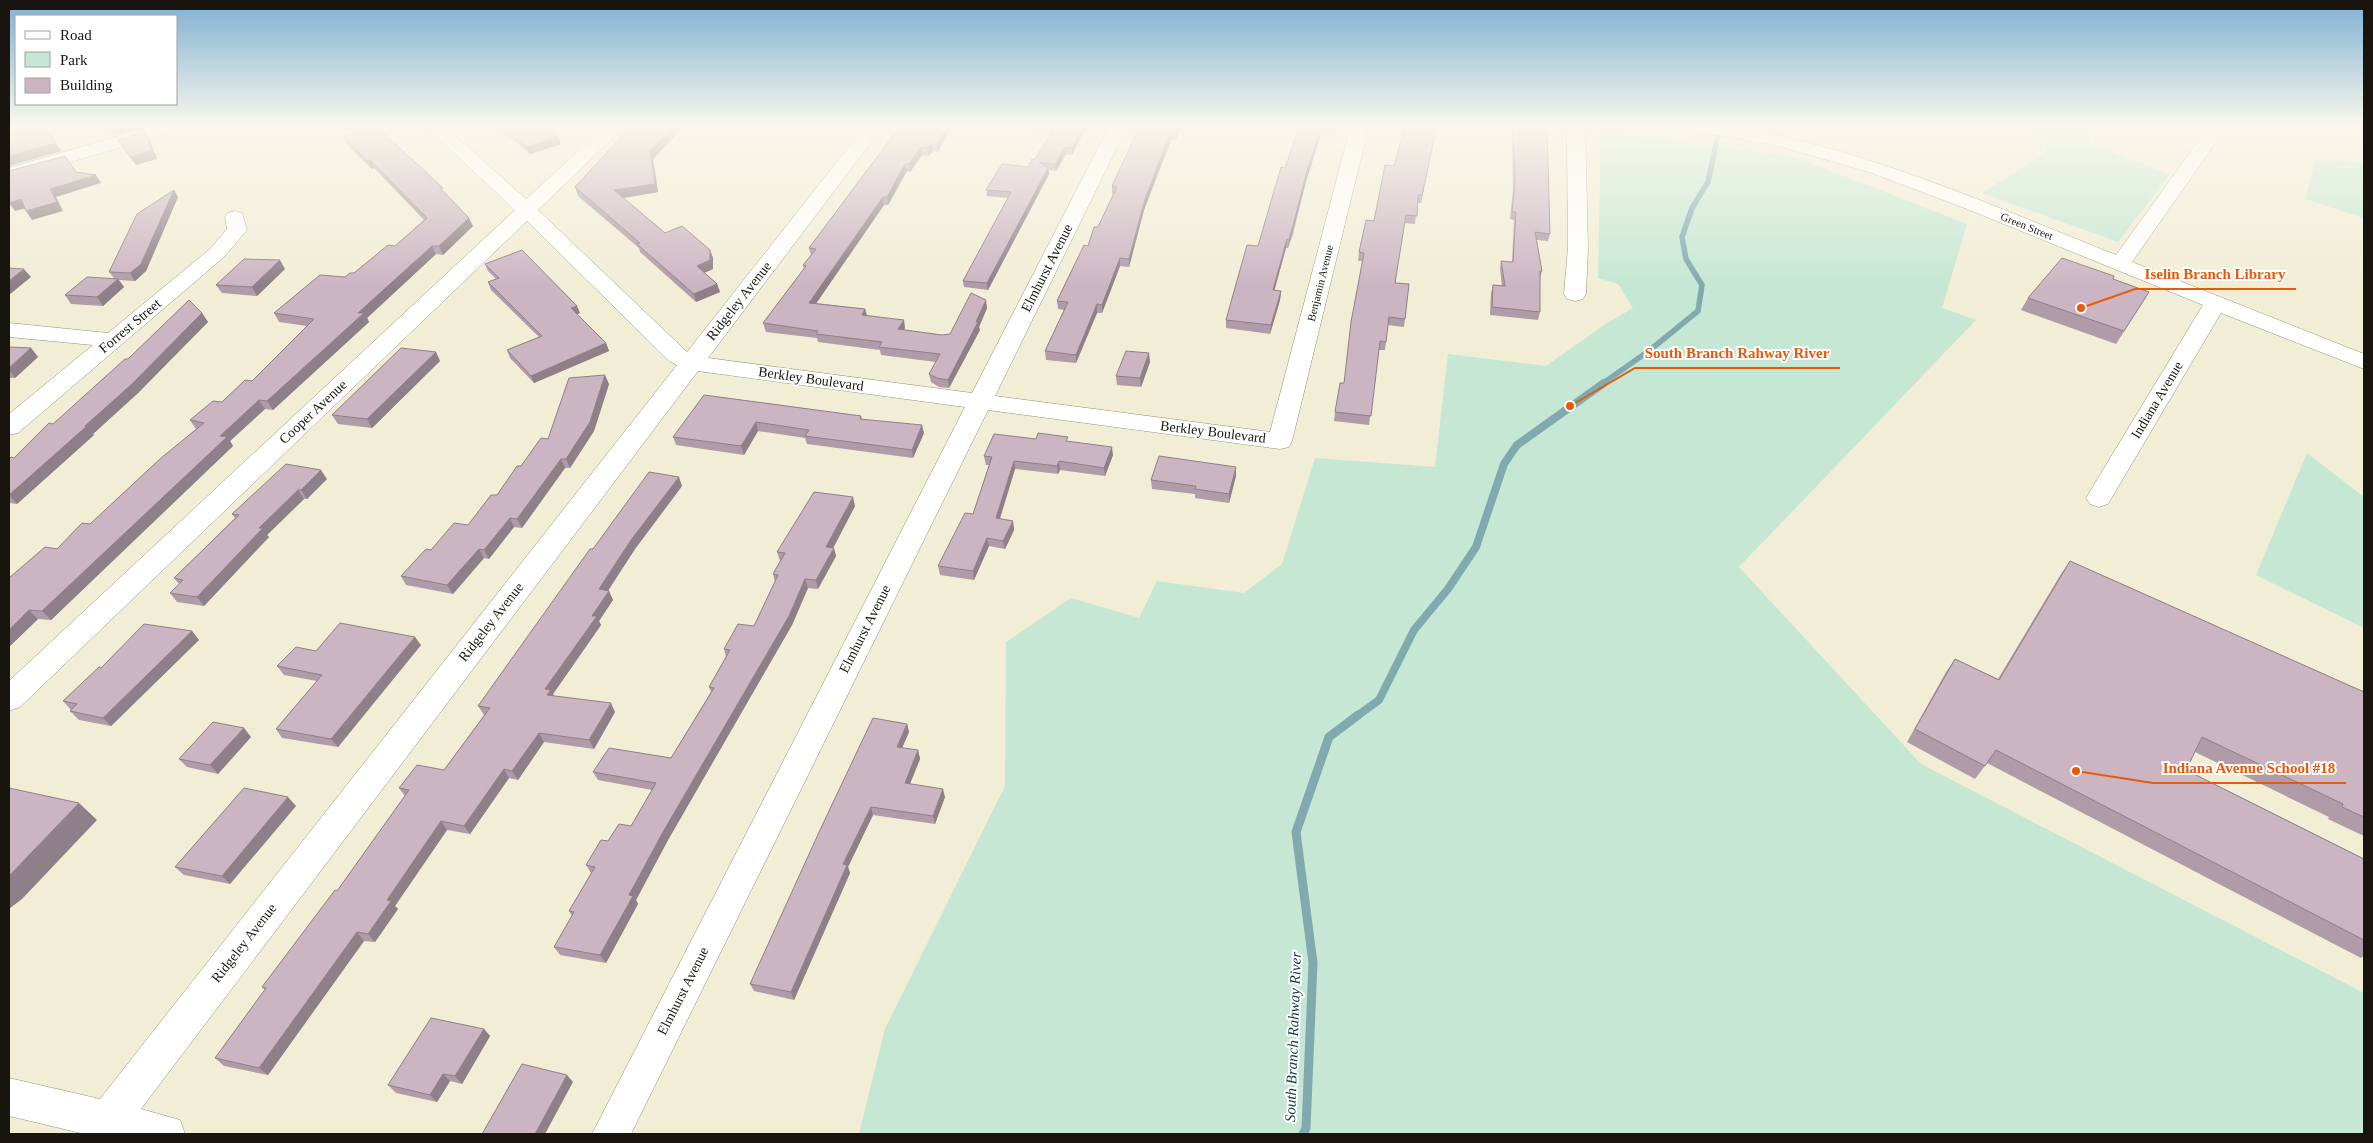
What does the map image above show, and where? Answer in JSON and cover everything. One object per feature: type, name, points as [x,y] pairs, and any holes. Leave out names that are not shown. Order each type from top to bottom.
[{"type":"street","name":"Berkley Boulevard","points":[[491,178],[677,356],[691,363],[1280,441]]},
{"type":"street","name":"Cooper Avenue","points":[[9,699],[561,178]]},
{"type":"street","name":"Ridgeley Avenue","points":[[108,1120],[834,178]]},
{"type":"street","name":"Elmhurst Avenue","points":[[610,1134],[1092,178]]},
{"type":"street","name":"Benjamin Avenue","points":[[1280,441],[1346,178]]},
{"type":"street","points":[[1575,294],[1578,248],[1577,178]]},
{"type":"street","name":"Green Street","points":[[1905,178],[2364,362]]},
{"type":"street","points":[[2120,264],[2181,178]]},
{"type":"street","name":"Forrest Street","points":[[9,427],[225,246],[237,230],[235,217]]},
{"type":"street","name":"Indiana Avenue","points":[[2099,498],[2216,302]]},
{"type":"street","points":[[9,330],[113,340]]},
{"type":"street","points":[[9,1097],[166,1134]]},
{"type":"green space","points":[[1600,178],[1850,178],[1967,224],[1942,308],[1976,320],[1739,567],[1921,764],[2364,993],[2364,1134],[859,1134],[885,1029],[1005,786],[1006,642],[1071,598],[1139,618],[1157,581],[1244,593],[1282,564],[1315,458],[1435,467],[1448,354],[1546,366],[1604,325],[1633,308],[1618,284],[1598,278]]},
{"type":"green space","points":[[2005,178],[2167,178],[2118,242],[1982,193]]},
{"type":"green space","points":[[2311,178],[2364,178],[2364,218],[2305,199]]},
{"type":"green space","points":[[2307,453],[2364,497],[2364,628],[2256,575]]},
{"type":"building","points":[[9,178],[85,178],[50,189],[57,202],[26,211],[21,199],[9,203]]},
{"type":"building","points":[[388,178],[433,178],[469,218],[439,246],[432,246],[358,313],[364,313],[267,401],[259,400],[220,436],[227,437],[42,611],[29,610],[9,630],[9,578],[45,547],[57,549],[82,523],[90,524],[161,458],[204,423],[190,420],[213,401],[222,402],[245,380],[252,381],[314,319],[274,313],[320,275],[345,277],[350,273],[354,273],[388,245],[395,246],[427,218]]},
{"type":"building","points":[[583,178],[654,178],[655,184],[614,190],[665,233],[682,226],[710,250],[710,260],[697,266],[717,284],[694,294],[637,244],[640,243],[575,187]]},
{"type":"building","points":[[861,178],[897,178],[887,197],[883,197],[809,303],[865,309],[862,315],[904,320],[898,329],[942,335],[950,334],[971,293],[986,300],[976,322],[978,322],[948,380],[929,374],[940,354],[879,347],[882,342],[816,334],[818,331],[763,323],[806,266],[803,265],[816,249],[809,248]]},
{"type":"building","points":[[993,178],[1043,178],[987,283],[963,281],[1011,192],[986,190]]},
{"type":"building","points":[[1116,178],[1153,178],[1144,202],[1129,259],[1120,258],[1102,305],[1097,304],[1076,355],[1045,351],[1068,302],[1057,301],[1084,245],[1088,246],[1094,227],[1098,227],[1117,187],[1112,186]]},
{"type":"building","points":[[1278,178],[1305,178],[1289,240],[1287,239],[1273,290],[1281,291],[1271,325],[1226,320],[1247,245],[1258,246]]},
{"type":"building","points":[[1382,178],[1426,178],[1422,195],[1418,195],[1417,216],[1406,215],[1395,283],[1409,284],[1405,319],[1389,317],[1386,342],[1380,341],[1371,416],[1335,412],[1340,383],[1344,383],[1351,322],[1364,253],[1359,252],[1366,220],[1374,221]]},
{"type":"building","points":[[1515,178],[1548,178],[1550,234],[1535,232],[1542,271],[1540,271],[1540,312],[1492,307],[1493,285],[1505,286],[1501,261],[1513,262],[1516,212],[1512,212]]},
{"type":"building","points":[[174,190],[141,264],[130,273],[109,272],[137,214]]},
{"type":"building","points":[[522,250],[577,306],[571,308],[606,343],[531,376],[507,350],[542,336],[488,282],[499,278],[485,264]]},
{"type":"building","points":[[2062,258],[2114,276],[2113,279],[2149,292],[2124,331],[2028,298]]},
{"type":"building","points":[[244,259],[280,260],[252,287],[216,285]]},
{"type":"building","points":[[9,268],[24,269],[9,281]]},
{"type":"building","points":[[87,277],[118,279],[97,297],[65,295]]},
{"type":"building","points":[[189,300],[202,313],[132,384],[9,495],[9,459],[11,457],[14,458],[49,423],[53,424],[125,359],[128,359]]},
{"type":"building","points":[[9,347],[31,348],[9,368]]},
{"type":"building","points":[[401,348],[436,352],[367,419],[332,415]]},
{"type":"building","points":[[1126,351],[1149,353],[1140,378],[1116,376]]},
{"type":"building","points":[[605,375],[590,422],[566,459],[561,459],[517,519],[510,518],[484,550],[479,549],[447,585],[401,576],[426,549],[431,550],[454,523],[468,525],[491,495],[497,495],[517,466],[521,466],[541,438],[548,439],[569,378]]},
{"type":"building","points":[[704,395],[861,416],[860,419],[922,425],[912,450],[805,436],[809,430],[756,422],[741,446],[673,437]]},
{"type":"building","points":[[1038,433],[1068,437],[1066,441],[1112,447],[1104,468],[1059,461],[1057,466],[1014,461],[996,518],[1013,521],[1003,541],[987,538],[973,571],[938,566],[965,513],[973,514],[992,457],[984,456],[994,434],[1036,439]]},
{"type":"building","points":[[1159,456],[1236,467],[1229,494],[1195,489],[1196,486],[1151,480]]},
{"type":"building","points":[[286,464],[321,470],[259,528],[263,528],[197,597],[170,593],[183,580],[174,578],[239,515],[232,514]]},
{"type":"building","points":[[649,472],[679,477],[631,540],[599,589],[609,591],[592,616],[597,616],[545,689],[551,690],[547,695],[611,703],[589,740],[539,733],[512,771],[504,769],[464,826],[441,821],[387,900],[391,901],[368,934],[357,932],[259,1068],[215,1058],[266,988],[262,987],[335,890],[337,891],[409,790],[399,788],[417,765],[444,770],[490,708],[478,706],[590,549],[593,549]]},
{"type":"building","points":[[814,492],[853,497],[826,547],[834,548],[816,580],[805,579],[789,616],[663,832],[629,895],[633,896],[600,955],[554,947],[574,912],[569,911],[595,867],[586,865],[601,840],[608,841],[619,824],[631,826],[656,783],[593,772],[609,748],[671,758],[714,688],[709,687],[730,650],[724,649],[738,624],[754,626],[778,575],[773,574],[785,553],[777,552]]},
{"type":"building","points":[[2070,561],[2364,692],[2364,817],[2342,807],[2343,804],[2202,737],[2186,770],[2364,859],[2364,940],[1996,750],[1985,766],[1915,729],[1955,659],[1999,680]]},
{"type":"building","points":[[340,623],[415,637],[331,739],[276,729],[322,675],[277,666],[296,647],[316,651]]},
{"type":"building","points":[[144,624],[192,631],[103,718],[70,711],[77,704],[63,701],[99,667],[101,668]]},
{"type":"building","points":[[873,718],[907,724],[897,747],[918,750],[905,783],[943,789],[933,816],[871,807],[843,864],[847,865],[791,992],[750,984],[820,830]]},
{"type":"building","points":[[213,722],[244,728],[210,765],[179,759]]},
{"type":"building","points":[[9,788],[79,803],[9,876]]},
{"type":"building","points":[[244,788],[288,797],[222,876],[175,867]]},
{"type":"building","points":[[431,1018],[484,1029],[455,1076],[443,1074],[430,1095],[388,1085]]},
{"type":"building","points":[[522,1064],[567,1075],[535,1134],[482,1134]]},
{"type":"waterway","name":"South Branch Rahway River","points":[[1602,384],[1650,350],[1698,311],[1702,285],[1686,259],[1682,237],[1692,208],[1709,178]]},
{"type":"waterway","name":"South Branch Rahway River","points":[[1357,716],[1379,700],[1414,630],[1448,589],[1476,547],[1504,464],[1517,445],[1604,383]]},
{"type":"waterway","name":"South Branch Rahway River","points":[[1303,1134],[1306,1128],[1313,963],[1296,832],[1329,737],[1358,715]]},
{"type":"place","name":"Iselin Branch Library","points":[[2081,308]]},
{"type":"place","name":"South Branch Rahway River","points":[[1570,406]]},
{"type":"place","name":"Indiana Avenue School #18","points":[[2076,771]]}]
